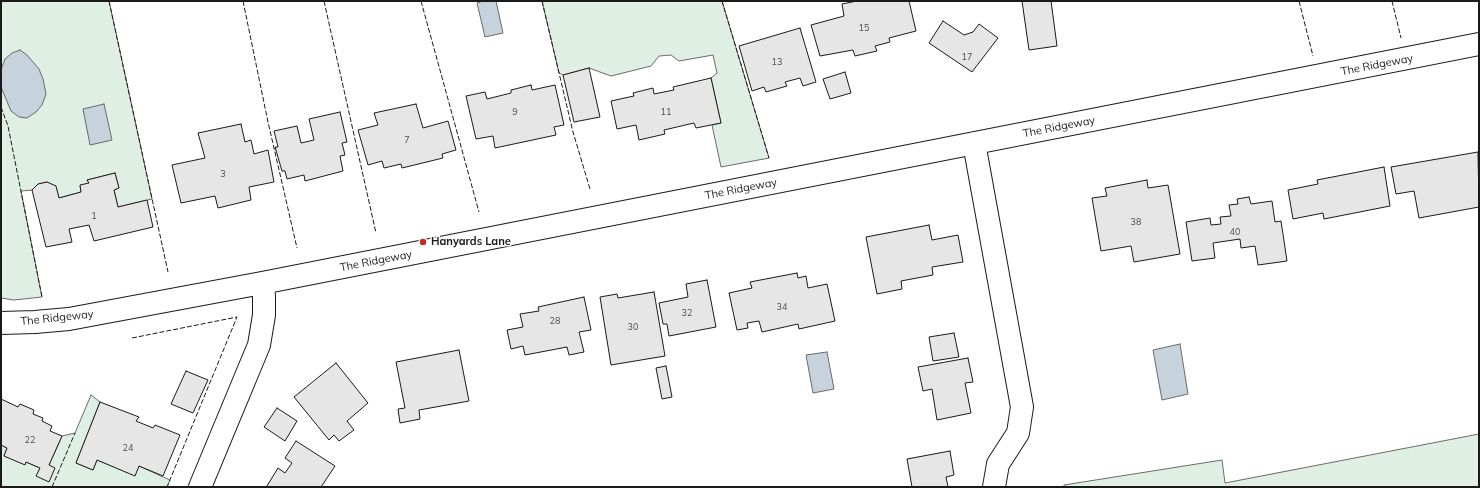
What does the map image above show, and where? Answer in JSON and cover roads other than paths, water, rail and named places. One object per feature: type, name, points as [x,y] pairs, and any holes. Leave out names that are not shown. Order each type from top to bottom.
[{"type":"street","name":"The Ridgeway","points":[[1,323],[69,319],[262,284],[1479,44]]},
{"type":"street","points":[[974,143],[1022,407],[1018,433],[998,464],[994,487]]},
{"type":"street","points":[[200,487],[258,345],[264,315],[262,284]]},
{"type":"place","name":"Hanyards Lane","points":[[423,242]]}]
